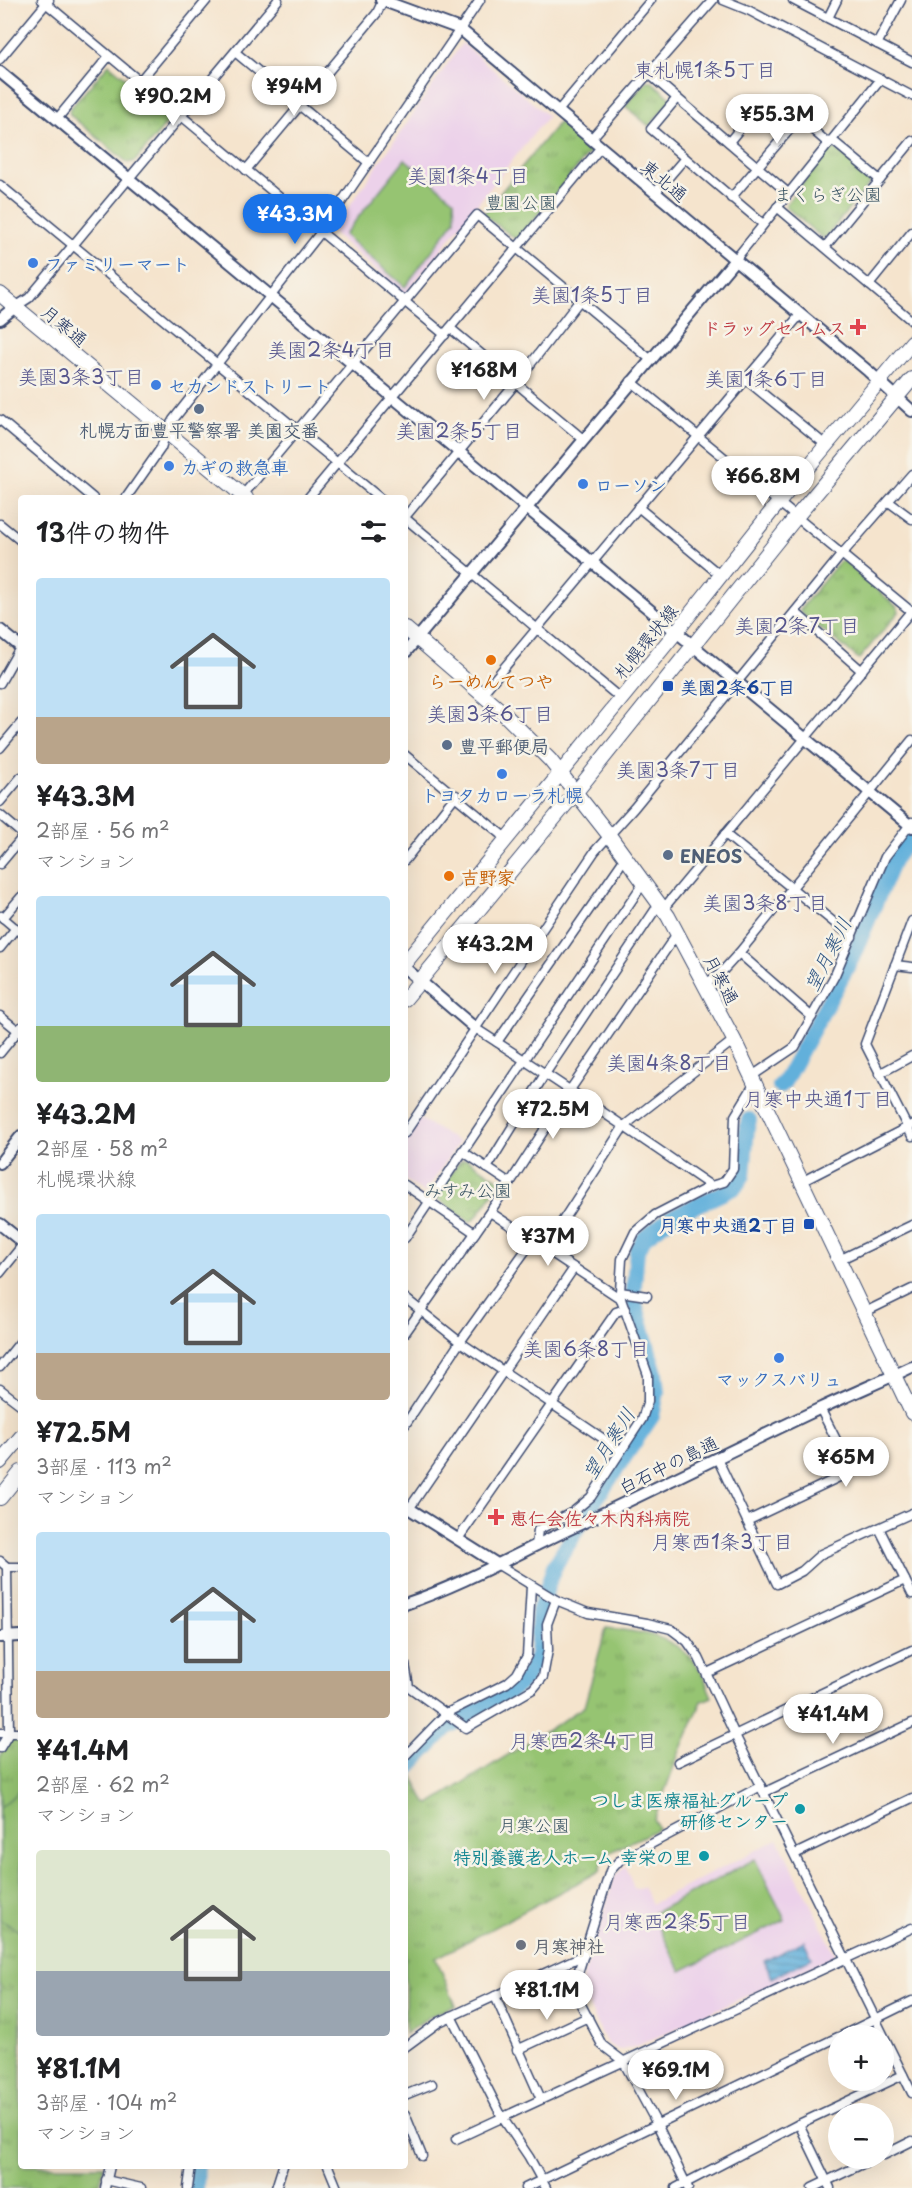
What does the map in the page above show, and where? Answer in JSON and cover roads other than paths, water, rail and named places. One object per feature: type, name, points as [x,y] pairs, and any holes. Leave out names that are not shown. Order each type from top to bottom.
[{"type":"main road","name":"月寒通","points":[[0,294],[243,495]]},
{"type":"main road","name":"札幌環状線","points":[[408,959],[676,632],[779,502],[912,342]]},
{"type":"main road","points":[[408,995],[576,792],[797,516],[912,379]]},
{"type":"main road","name":"月寒通","points":[[408,630],[519,728],[561,773],[644,882],[678,932],[754,1080],[912,1413]]},
{"type":"main road","points":[[0,1462],[18,1441]]},
{"type":"main road","points":[[0,1498],[18,1479]]},
{"type":"street","points":[[139,82],[207,0]]},
{"type":"street","points":[[0,319],[29,298],[278,0]]},
{"type":"street","points":[[246,170],[377,13],[382,0]]},
{"type":"street","name":"東北通","points":[[382,0],[460,29],[912,411]]},
{"type":"street","points":[[128,495],[161,448],[166,432],[321,232],[480,0]]},
{"type":"street","points":[[558,111],[651,0]]},
{"type":"street","points":[[591,139],[713,0]]},
{"type":"street","points":[[723,0],[748,10],[912,96]]},
{"type":"street","points":[[793,0],[912,62]]},
{"type":"street","points":[[828,18],[837,0]]},
{"type":"street","points":[[878,44],[901,0]]},
{"type":"street","points":[[0,59],[46,1],[139,82],[405,301],[516,383],[583,439]]},
{"type":"street","points":[[235,52],[369,163]]},
{"type":"street","points":[[57,119],[109,56]]},
{"type":"street","points":[[0,72],[911,825],[885,857],[835,975],[795,1047],[754,1080],[735,1116],[733,1169],[724,1182],[711,1186],[655,1215],[635,1232],[622,1259],[623,1295],[625,1309],[648,1375],[648,1401],[642,1419],[620,1449],[591,1497],[573,1512],[538,1530],[536,1546]]},
{"type":"street","points":[[649,74],[788,193]]},
{"type":"street","points":[[408,650],[734,261],[881,79]]},
{"type":"street","points":[[677,98],[651,129],[763,224]]},
{"type":"street","points":[[729,142],[755,110],[785,135]]},
{"type":"street","points":[[731,198],[800,118],[880,180]]},
{"type":"street","points":[[825,247],[912,141]]},
{"type":"street","points":[[310,495],[601,147]]},
{"type":"street","points":[[655,193],[685,158]]},
{"type":"street","points":[[0,185],[376,495]]},
{"type":"street","points":[[777,207],[912,321]]},
{"type":"street","points":[[247,495],[477,214],[650,359]]},
{"type":"street","points":[[869,285],[912,232]]},
{"type":"street","points":[[408,514],[516,383],[580,300]]},
{"type":"street","points":[[482,694],[799,316]]},
{"type":"street","points":[[745,379],[827,446]]},
{"type":"street","points":[[487,1168],[545,1074],[661,906],[725,834],[912,611],[631,381]]},
{"type":"street","points":[[0,420],[89,495]]},
{"type":"street","points":[[408,1128],[595,851],[634,808],[842,554],[912,474]]},
{"type":"street","points":[[889,502],[912,519]]},
{"type":"street","points":[[638,507],[720,575]]},
{"type":"street","points":[[408,520],[621,699]]},
{"type":"street","points":[[0,524],[18,539]]},
{"type":"street","points":[[795,612],[862,671]]},
{"type":"street","points":[[0,630],[18,645]]},
{"type":"street","points":[[0,683],[18,652]]},
{"type":"street","points":[[0,748],[18,727]]},
{"type":"street","points":[[704,984],[718,976],[739,953],[912,740]]},
{"type":"street","points":[[408,760],[456,795],[507,839]]},
{"type":"street","points":[[0,802],[18,781]]},
{"type":"street","points":[[408,856],[456,795]]},
{"type":"street","points":[[0,815],[18,830]]},
{"type":"street","points":[[725,834],[852,938]]},
{"type":"street","points":[[0,864],[18,843]]},
{"type":"street","points":[[497,1042],[625,858]]},
{"type":"street","points":[[408,1233],[644,882]]},
{"type":"street","points":[[0,948],[18,931],[2,917],[18,900]]},
{"type":"street","points":[[801,1182],[911,1130],[879,1074],[865,1044],[912,921]]},
{"type":"street","points":[[408,1329],[510,1183],[570,1090],[678,932]]},
{"type":"street","points":[[739,953],[812,1017]]},
{"type":"street","points":[[895,964],[912,968]]},
{"type":"street","points":[[408,970],[475,1028],[711,1186]]},
{"type":"street","points":[[0,1016],[18,1029]]},
{"type":"street","points":[[0,1053],[18,1032]]},
{"type":"street","points":[[545,1248],[624,1126],[734,1040]]},
{"type":"street","points":[[879,1074],[912,1056]]},
{"type":"street","points":[[0,1163],[18,1140]]},
{"type":"street","points":[[462,1151],[510,1183]]},
{"type":"street","points":[[408,1187],[475,1233]]},
{"type":"street","points":[[490,1212],[574,1268],[623,1295],[647,1296]]},
{"type":"street","points":[[0,1224],[18,1239]]},
{"type":"street","points":[[839,1260],[912,1225]]},
{"type":"street","points":[[408,1420],[460,1342],[533,1240]]},
{"type":"street","points":[[0,1274],[18,1251]]},
{"type":"street","points":[[408,1506],[574,1268]]},
{"type":"street","points":[[863,1313],[912,1290]]},
{"type":"street","points":[[408,1301],[460,1342],[620,1449]]},
{"type":"street","points":[[458,1539],[616,1312],[625,1309]]},
{"type":"street","points":[[0,1367],[18,1345]]},
{"type":"street","name":"白石中の島通","points":[[408,1603],[438,1593],[820,1408],[912,1367]]},
{"type":"street","points":[[0,1389],[18,1404]]},
{"type":"street","points":[[747,1521],[852,1471],[820,1408]]},
{"type":"street","points":[[717,1458],[777,1584],[802,1571],[821,1554],[912,1513]]},
{"type":"street","points":[[408,1508],[553,1599],[588,1613],[671,1629],[687,1641],[699,1658],[912,2093]]},
{"type":"street","points":[[879,1528],[907,1578],[912,1594]]},
{"type":"street","points":[[0,1748],[5,1733],[3,1564],[18,1566]]},
{"type":"street","points":[[706,1673],[907,1578]]},
{"type":"street","points":[[408,1753],[449,1715],[507,1683],[517,1674],[526,1656],[531,1586]]},
{"type":"street","points":[[408,1689],[466,1728],[533,1689],[543,1677],[548,1650],[547,1624],[553,1599]]},
{"type":"street","points":[[3,1637],[18,1636]]},
{"type":"street","points":[[678,1762],[912,1650]]},
{"type":"street","points":[[687,2186],[623,2061],[602,2045],[577,1997],[578,1973],[610,1871],[618,1861],[763,1789],[912,1723]]},
{"type":"street","points":[[795,1854],[912,1798]]},
{"type":"street","points":[[456,2139],[912,1928]]},
{"type":"street","points":[[408,2045],[426,2030],[451,2016],[584,1955]]},
{"type":"street","points":[[495,1996],[517,2050],[541,2099]]},
{"type":"street","points":[[862,2025],[912,2001]]},
{"type":"street","points":[[451,2016],[502,2117],[544,2184]]},
{"type":"street","points":[[517,2050],[588,2017]]},
{"type":"street","points":[[525,2188],[544,2184],[657,2124],[828,2042]]},
{"type":"street","points":[[676,2188],[687,2186],[799,2124],[912,2067]]},
{"type":"street","points":[[408,2094],[432,2084]]},
{"type":"street","points":[[408,2121],[422,2156]]},
{"type":"street","points":[[799,2124],[828,2184]]},
{"type":"street","points":[[894,2150],[912,2141]]},
{"type":"street","points":[[109,2169],[106,2184],[141,2188]]},
{"type":"street","points":[[188,2188],[191,2169]]},
{"type":"street","points":[[276,2188],[282,2169]]},
{"type":"street","points":[[329,2169],[337,2188]]},
{"type":"street","points":[[812,2188],[828,2184],[855,2169]]},
{"type":"water","points":[[804,1941],[812,1958],[772,1978],[764,1961]]},
{"type":"waterway","name":"望月寒川","points":[[780,1086],[852,958],[894,859],[909,839]]},
{"type":"waterway","name":"望月寒川","points":[[408,1768],[447,1727],[503,1697],[525,1680],[537,1657],[539,1611],[554,1567],[594,1502],[652,1416],[657,1392],[655,1373],[633,1297],[637,1250],[644,1238],[670,1218],[735,1187],[743,1175],[749,1120]]},
{"type":"waterway","name":"望月寒川","points":[[196,2188],[197,2169]]},
{"type":"place","name":"ファミリーマート","points":[[33,263]]},
{"type":"place","name":"ドラッグセイムス","points":[[858,327]]},
{"type":"place","name":"セカンドストリート","points":[[156,385]]},
{"type":"place","name":"札幌方面豊平警察署 美園交番","points":[[199,409]]},
{"type":"place","name":"カギの救急車","points":[[169,466]]},
{"type":"place","name":"ローソン","points":[[583,484]]},
{"type":"place","name":"らーめんてつや","points":[[491,660]]},
{"type":"place","name":"美園2条6丁目","points":[[668,686]]},
{"type":"place","name":"豊平郵便局","points":[[447,745]]},
{"type":"place","name":"トヨタカローラ札幌","points":[[502,774]]},
{"type":"place","name":"ENEOS","points":[[668,855]]},
{"type":"place","name":"吉野家","points":[[449,876]]},
{"type":"place","name":"月寒中央通2丁目","points":[[809,1224]]},
{"type":"place","name":"マックスバリュ","points":[[779,1358]]},
{"type":"place","name":"恵仁会佐々木内科病院","points":[[496,1517]]},
{"type":"place","name":"つしま医療福祉グループ 研修センター","points":[[800,1809]]},
{"type":"place","name":"特別養護老人ホーム 幸栄の里","points":[[704,1856]]},
{"type":"place","name":"月寒神社","points":[[521,1945]]},
{"type":"district","name":"東札幌1条5丁目","points":[[705,69]]},
{"type":"district","name":"美園1条4丁目","points":[[468,175]]},
{"type":"district","name":"美園1条5丁目","points":[[592,294]]},
{"type":"district","name":"美園2条4丁目","points":[[331,349]]},
{"type":"district","name":"美園3条3丁目","points":[[81,376]]},
{"type":"district","name":"美園1条6丁目","points":[[766,378]]},
{"type":"district","name":"美園2条5丁目","points":[[459,430]]},
{"type":"district","name":"美園2条7丁目","points":[[797,625]]},
{"type":"district","name":"美園3条6丁目","points":[[490,713]]},
{"type":"district","name":"美園3条7丁目","points":[[678,769]]},
{"type":"district","name":"美園3条8丁目","points":[[765,902]]},
{"type":"district","name":"美園4条8丁目","points":[[669,1062]]},
{"type":"district","name":"月寒中央通1丁目","points":[[818,1098]]},
{"type":"district","name":"美園6条8丁目","points":[[586,1348]]},
{"type":"district","name":"月寒西1条3丁目","points":[[722,1541]]},
{"type":"district","name":"月寒西2条4丁目","points":[[583,1740]]},
{"type":"district","name":"月寒西2条5丁目","points":[[677,1921]]},
{"type":"park label","name":"まくらぎ公園","points":[[828,193]]},
{"type":"park label","name":"豊園公園","points":[[521,201]]},
{"type":"park label","name":"みすみ公園","points":[[468,1189]]},
{"type":"park label","name":"月寒公園","points":[[534,1824]]}]
